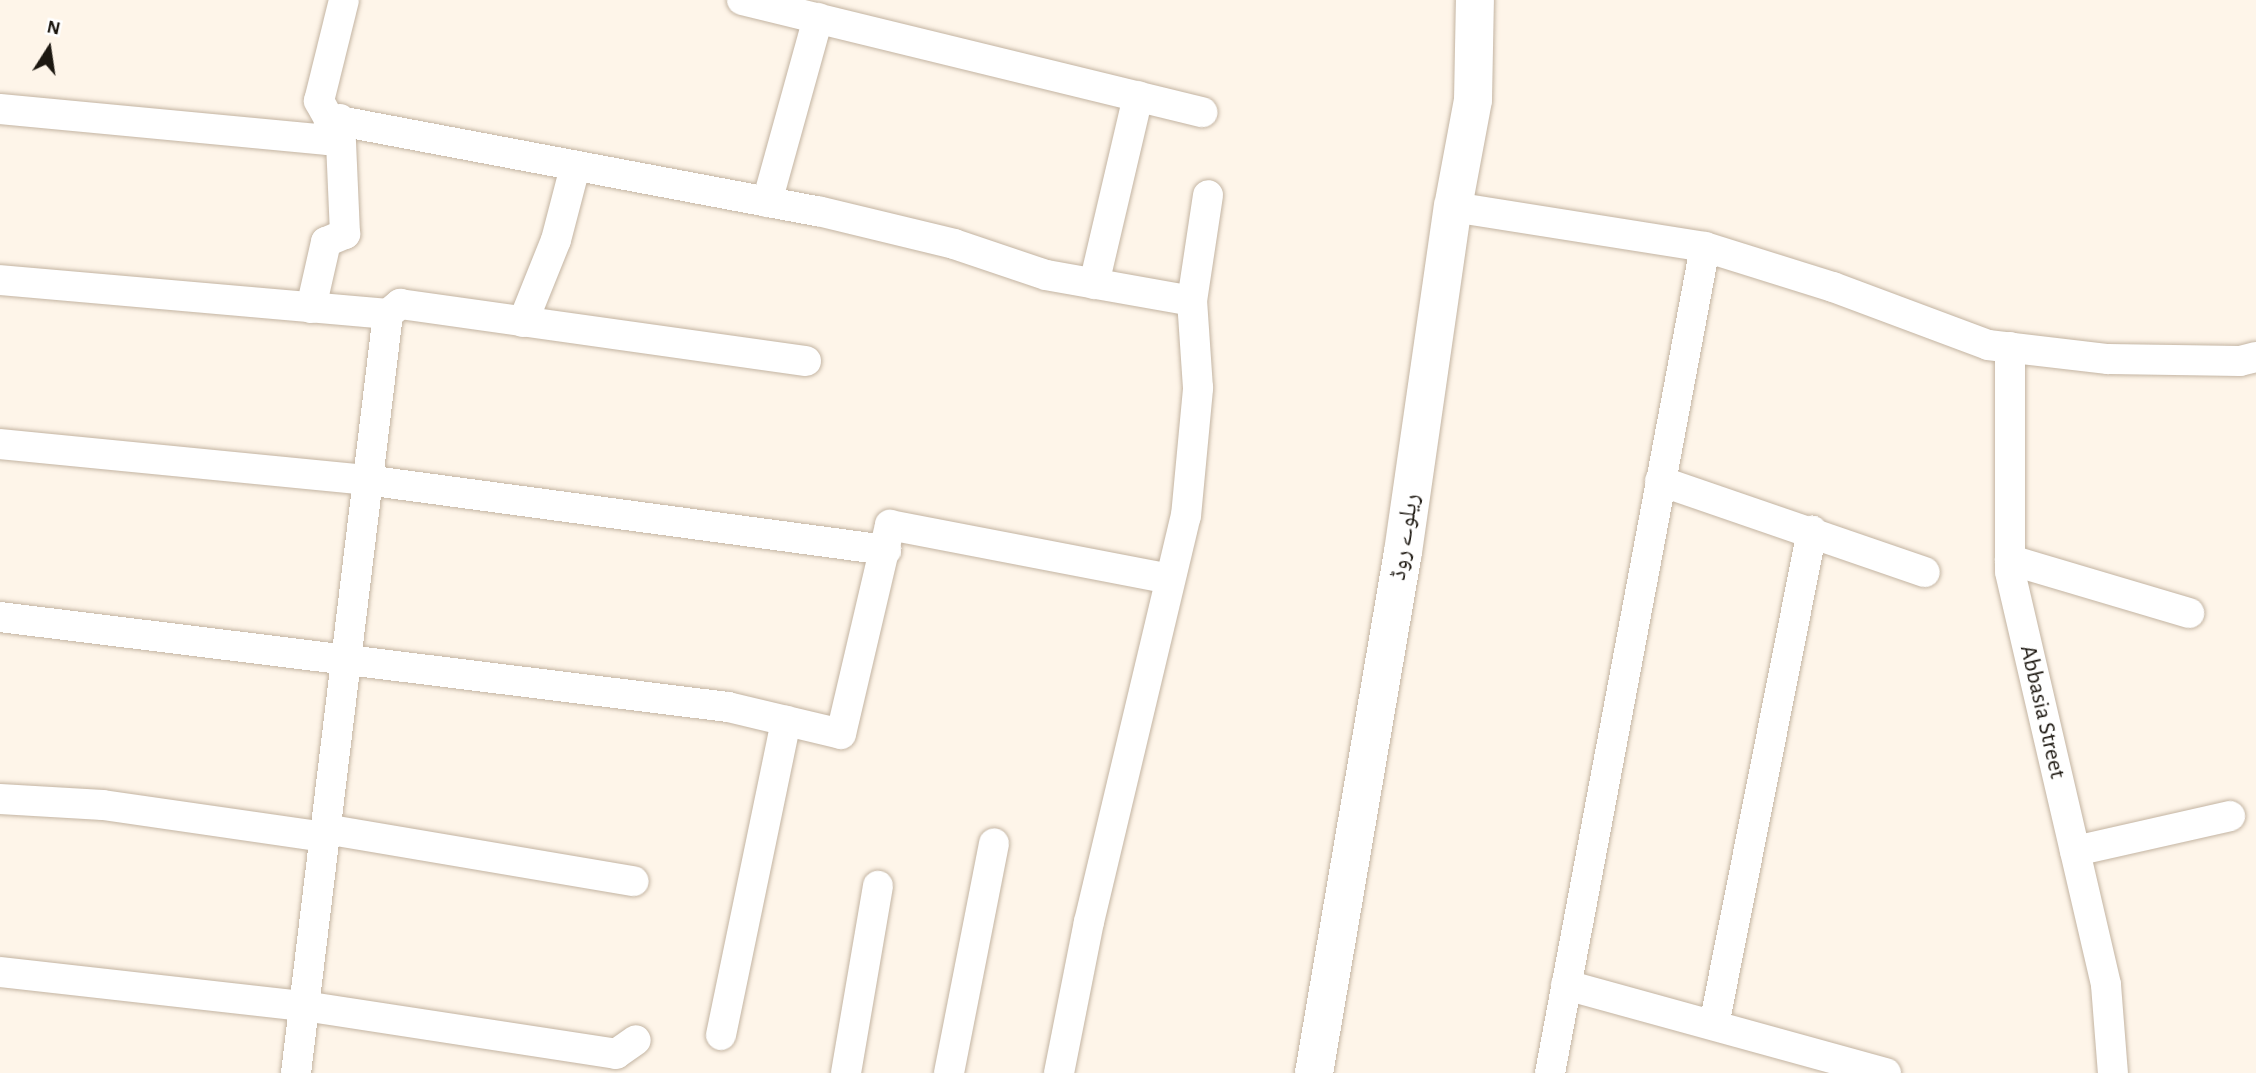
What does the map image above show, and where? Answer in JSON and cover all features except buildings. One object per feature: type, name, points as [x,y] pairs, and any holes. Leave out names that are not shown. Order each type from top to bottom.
[{"type":"main road","name":"ریلوے روڈ","points":[[1314,1073],[1403,552],[1453,207],[1473,100],[1475,0]]},
{"type":"street","points":[[311,308],[326,242],[345,234],[335,119],[319,101],[344,0]]},
{"type":"street","points":[[742,0],[1203,111]]},
{"type":"street","points":[[767,202],[818,19]]},
{"type":"street","points":[[1094,284],[1138,96]]},
{"type":"street","points":[[0,109],[328,140],[335,119]]},
{"type":"street","points":[[335,119],[767,202],[954,244],[1046,275],[1192,301]]},
{"type":"street","points":[[523,322],[556,240],[575,167]]},
{"type":"street","points":[[1059,1073],[1186,516],[1198,388],[1192,301],[1208,195]]},
{"type":"street","points":[[1453,207],[1705,247],[1833,287],[1988,345],[2120,359],[2241,361],[2256,357]]},
{"type":"street","points":[[1550,1073],[1705,247]]},
{"type":"street","points":[[0,280],[388,314]]},
{"type":"street","points":[[296,1073],[388,314],[400,304],[806,360]]},
{"type":"street","name":"Abbasia Street","points":[[2010,347],[2010,560],[2037,696],[2106,985],[2113,1073]]},
{"type":"street","points":[[0,444],[366,480],[886,550]]},
{"type":"street","points":[[1660,481],[1925,572]]},
{"type":"street","points":[[0,617],[345,658],[728,708],[841,734],[890,525],[1170,579]]},
{"type":"street","points":[[1714,1025],[1812,531]]},
{"type":"street","points":[[2010,560],[2189,613]]},
{"type":"street","points":[[721,1035],[786,721]]},
{"type":"street","points":[[0,799],[103,806],[325,833],[634,881]]},
{"type":"street","points":[[2075,851],[2230,816]]},
{"type":"street","points":[[949,1073],[994,843]]},
{"type":"street","points":[[846,1073],[878,886]]},
{"type":"street","points":[[0,972],[304,1006],[616,1054],[636,1040]]},
{"type":"street","points":[[1566,985],[1886,1073]]}]
